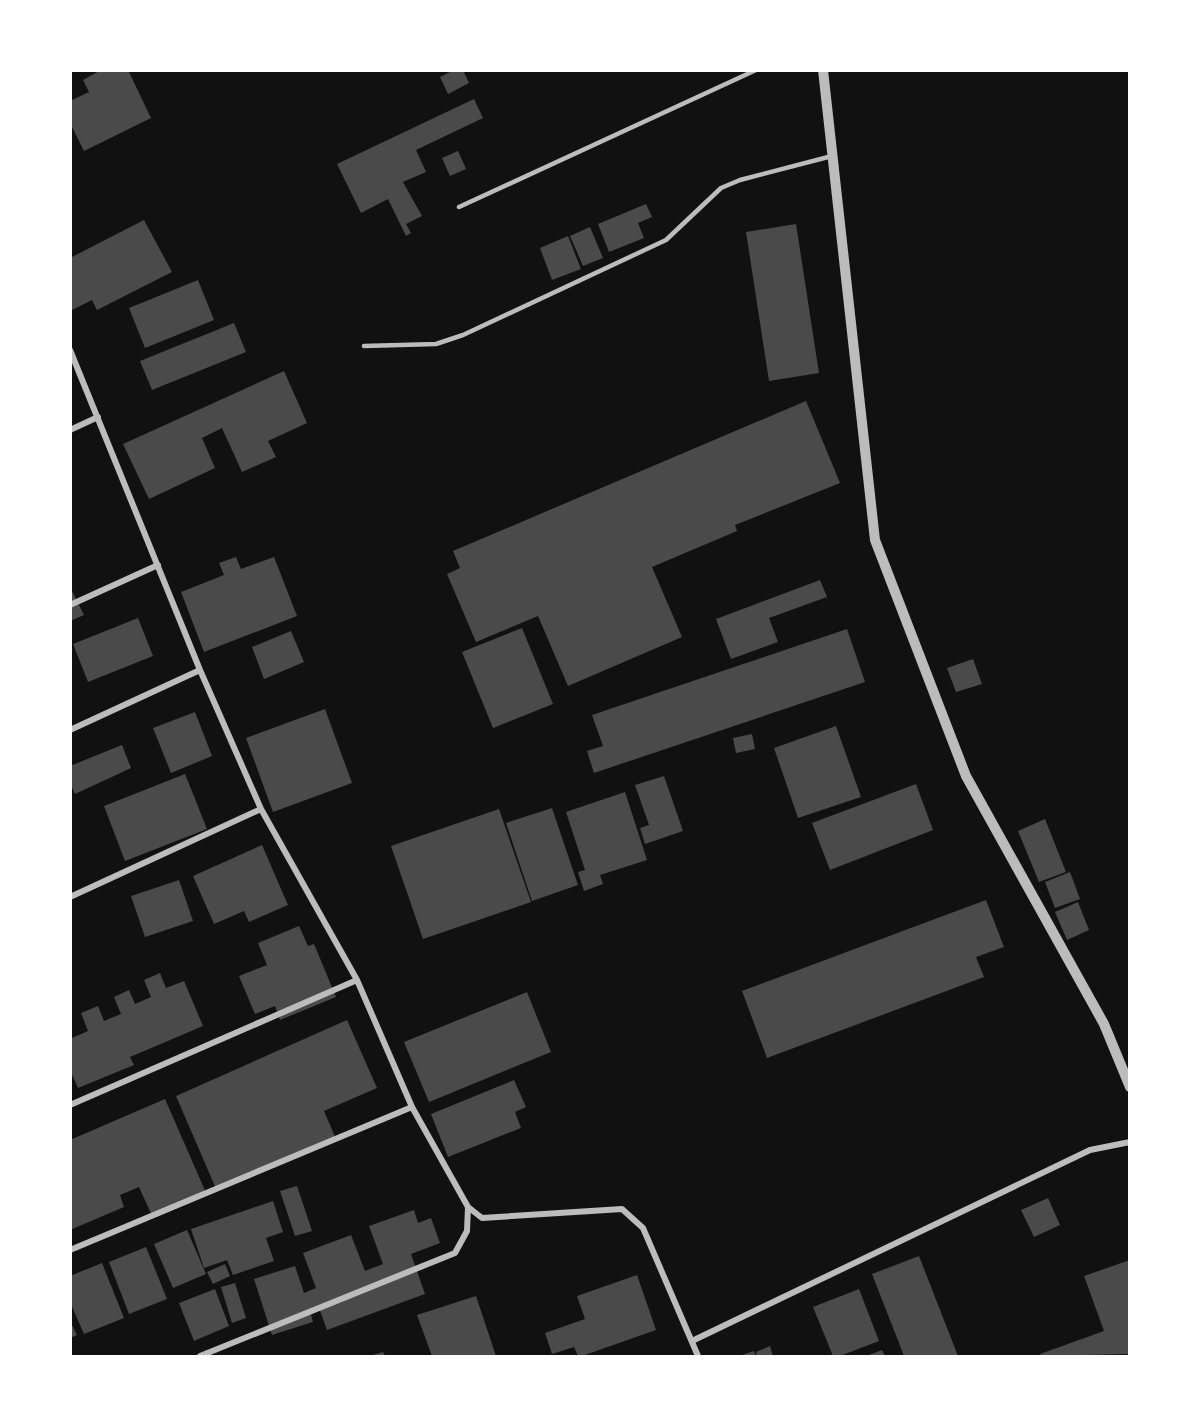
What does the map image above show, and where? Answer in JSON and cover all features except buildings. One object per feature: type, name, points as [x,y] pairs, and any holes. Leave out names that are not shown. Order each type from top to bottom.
[{"type":"street","points":[[823,70],[875,540],[966,776],[1104,1024],[1130,1087]]},
{"type":"street","points":[[70,350],[200,670],[261,809],[357,980],[412,1107],[468,1207],[482,1218],[622,1209],[643,1228],[699,1356]]},
{"type":"street","points":[[70,430],[98,417]]},
{"type":"street","points":[[70,605],[158,565]]},
{"type":"street","points":[[70,730],[200,670]]},
{"type":"street","points":[[70,897],[261,809]]},
{"type":"street","points":[[70,1105],[357,980]]},
{"type":"street","points":[[70,1250],[412,1107]]},
{"type":"street","points":[[692,1341],[1090,1150],[1130,1142]]},
{"type":"street","points":[[200,1356],[455,1254],[467,1231],[468,1207]]},
{"type":"lane","points":[[459,207],[756,70]]},
{"type":"lane","points":[[364,346],[436,344],[463,334],[666,240],[721,188],[740,180],[832,155]]}]
